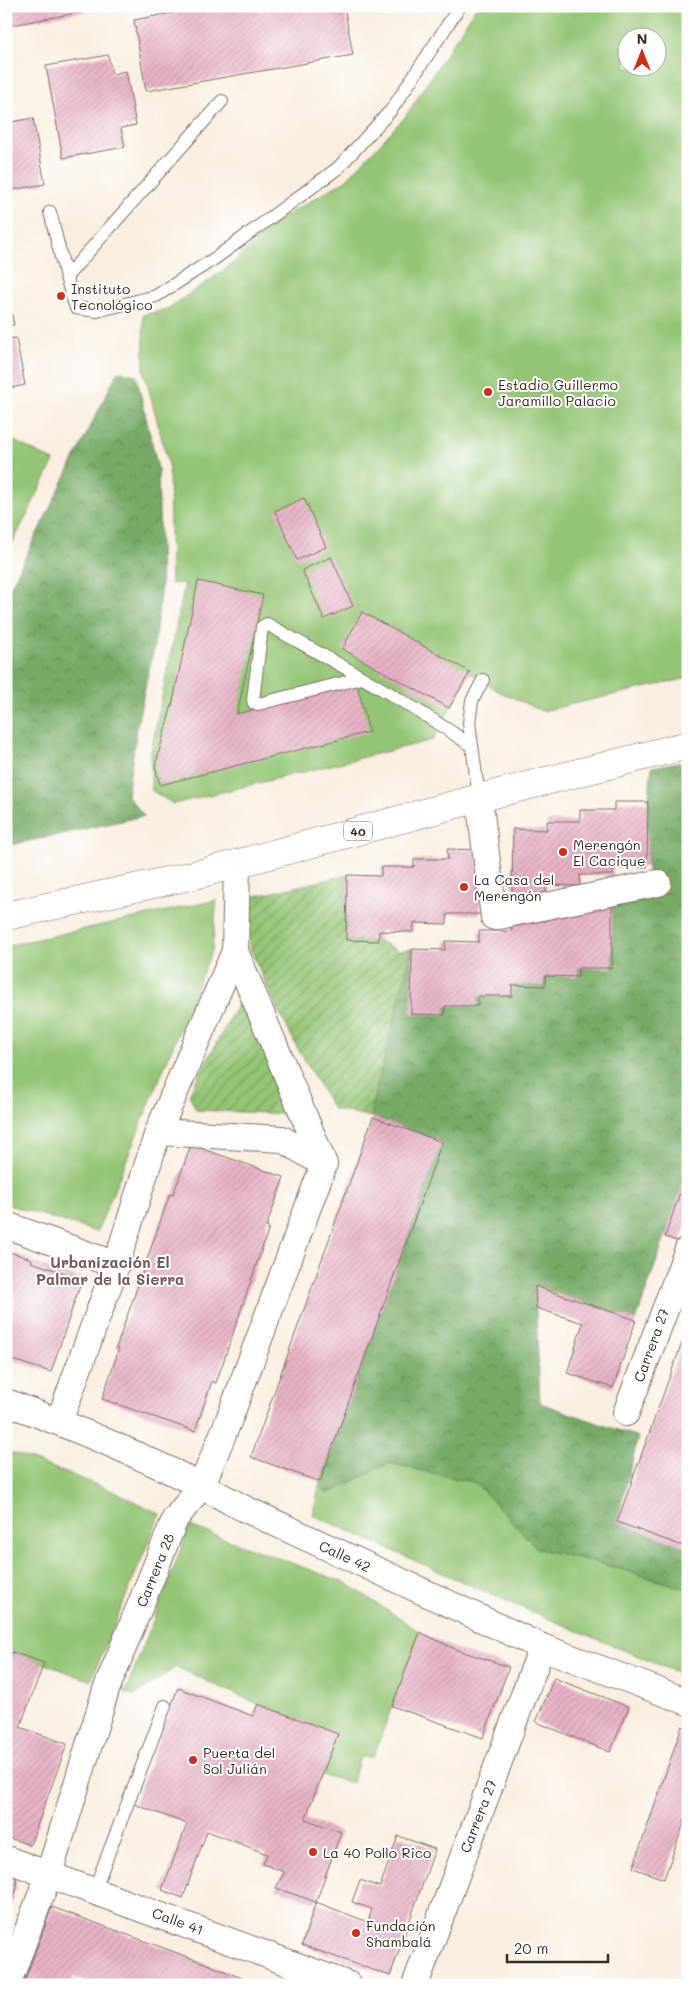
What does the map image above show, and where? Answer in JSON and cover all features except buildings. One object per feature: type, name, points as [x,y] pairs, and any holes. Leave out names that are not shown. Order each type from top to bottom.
[{"type":"main road","name":"40","points":[[6,916],[199,874],[480,798],[688,745]]},
{"type":"street","points":[[480,798],[494,917],[658,883]]},
{"type":"street","points":[[59,1422],[116,1265],[158,1132],[235,951],[237,864]]},
{"type":"street","points":[[235,951],[324,1164]]},
{"type":"street","points":[[158,1132],[282,1139],[324,1164]]},
{"type":"street","name":"Carrera 28","points":[[7,1985],[49,1874],[106,1690],[176,1519],[202,1485],[230,1417],[324,1164]]},
{"type":"street","points":[[6,1225],[116,1265]]},
{"type":"street","name":"Carrera 27","points":[[626,1413],[678,1304],[688,1249]]},
{"type":"street","name":"Calle 42","points":[[6,1402],[59,1422],[202,1485],[242,1508],[542,1647],[688,1702]]},
{"type":"street","name":"Carrera 27","points":[[415,1985],[542,1647]]},
{"type":"street","name":"Calle 41","points":[[6,1858],[349,1985]]},
{"type":"lane","points":[[50,212],[66,277],[76,308],[97,311],[156,296],[217,257],[338,168],[392,109],[460,6]]},
{"type":"lane","points":[[66,277],[222,101]]},
{"type":"lane","points":[[362,678],[258,704],[254,703],[262,627],[267,624],[362,678],[441,724],[472,746]]},
{"type":"lane","points":[[480,798],[469,723],[472,701],[483,680]]},
{"type":"lane","points":[[94,1891],[165,1706]]},
{"type":"green space","name":"Estadio Guillermo Jaramillo Palacio","points":[[477,6],[688,6],[688,678],[542,711],[498,691],[470,672],[433,740],[173,804],[151,790],[151,751],[185,583],[171,584],[169,466],[144,371],[143,315],[167,309],[226,269],[275,222],[346,180],[405,117]]},
{"type":"green space","points":[[118,371],[136,375],[158,469],[161,587],[154,647],[138,720],[127,795],[144,816],[6,846],[6,596]]},
{"type":"green space","points":[[6,437],[54,461],[6,556]]},
{"type":"green space","points":[[679,762],[688,782],[688,1171],[636,1320],[535,1287],[540,1403],[638,1437],[617,1522],[688,1548],[688,1589],[596,1562],[538,1549],[476,1483],[389,1463],[327,1494],[320,1482],[442,1142],[373,1117],[371,1109],[412,949],[412,1014],[445,1015],[445,1006],[478,1006],[478,996],[512,996],[512,985],[545,986],[545,976],[578,977],[578,968],[612,968],[612,895],[651,895],[647,831],[652,767]]},
{"type":"green space","points":[[347,875],[346,940],[379,941],[398,951],[412,949],[371,1109],[373,1117],[333,1109],[298,1049],[249,946],[248,898]]},
{"type":"green space","points":[[217,900],[212,950],[97,1232],[6,1204],[6,946]]},
{"type":"green space","points":[[238,1003],[276,1071],[287,1114],[196,1110],[189,1094]]},
{"type":"green space","points":[[6,1450],[113,1491],[160,1514],[91,1681],[13,1652],[6,1666]]},
{"type":"green space","points":[[389,1463],[476,1483],[538,1549],[596,1562],[688,1589],[688,1677],[492,1595],[313,1515],[320,1482],[328,1494]]},
{"type":"green space","points":[[190,1526],[346,1583],[420,1632],[373,1757],[360,1757],[352,1783],[322,1775],[337,1734],[258,1704],[176,1667],[135,1695],[125,1693]]},
{"type":"place","name":"Instituto Tecnológico","points":[[61,296]]},
{"type":"place","name":"Estadio Guillermo Jaramillo Palacio","points":[[488,392]]},
{"type":"place","name":"Merengón El Cacique","points":[[563,852]]},
{"type":"place","name":"La Casa del Merengón","points":[[464,887]]},
{"type":"place","name":"Puerta del Sol Julián","points":[[193,1760]]},
{"type":"place","name":"La 40 Pollo Rico","points":[[313,1852]]},
{"type":"place","name":"Fundación Shambalá","points":[[356,1933]]},
{"type":"district","name":"Urbanización El Palmar de la Sierra","points":[[110,1270]]}]
